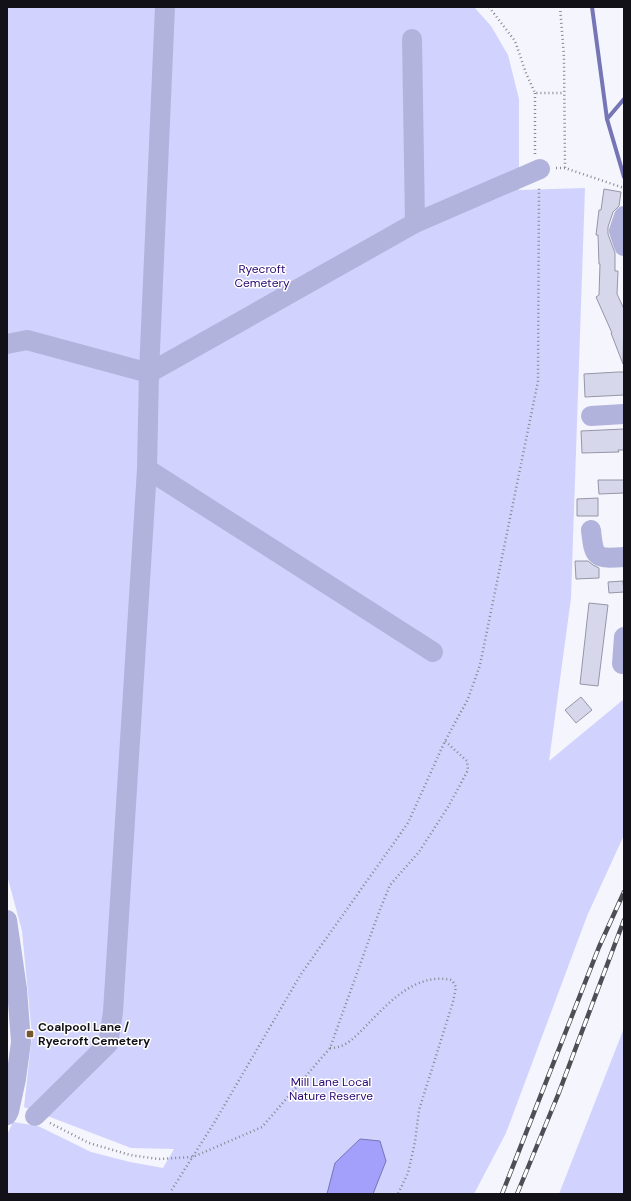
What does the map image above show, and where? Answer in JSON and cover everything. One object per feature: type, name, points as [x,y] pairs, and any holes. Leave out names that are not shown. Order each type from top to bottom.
[{"type":"street","points":[[35,1116],[108,1044],[113,1012],[147,469],[149,373],[165,7]]},
{"type":"street","points":[[412,39],[415,223]]},
{"type":"street","points":[[7,344],[27,340],[149,373],[415,223],[540,169]]},
{"type":"street","points":[[624,216],[619,231],[624,246]]},
{"type":"street","points":[[591,416],[624,414]]},
{"type":"street","points":[[147,469],[433,652]]},
{"type":"street","points":[[591,530],[593,548],[598,555],[603,557],[624,557]]},
{"type":"street","points":[[622,664],[624,638]]},
{"type":"street","points":[[7,920],[17,989],[21,1042],[16,1079],[7,1115]]},
{"type":"path","points":[[171,1194],[171,1191],[218,1116],[301,974],[408,823],[444,741],[468,699],[480,665],[538,380],[540,169],[535,162],[535,93],[515,42],[489,7]]},
{"type":"path","points":[[560,7],[564,57],[565,168]]},
{"type":"path","points":[[535,93],[564,93]]},
{"type":"path","points":[[540,169],[565,168],[624,188]]},
{"type":"path","points":[[35,1116],[89,1143],[130,1155],[158,1159],[193,1157],[262,1127],[330,1048],[390,885],[419,852],[448,807],[468,770],[467,761],[444,741]]},
{"type":"path","points":[[330,1048],[339,1048],[351,1041],[386,1006],[409,988],[426,981],[444,978],[452,980],[456,987],[453,1002],[419,1110],[416,1142],[408,1173],[398,1194]]},
{"type":"green space","name":"Ryecroft Cemetery","points":[[7,7],[474,7],[491,26],[508,55],[519,99],[519,190],[585,188],[571,598],[549,761],[624,699],[624,835],[587,916],[506,1133],[474,1194],[7,1194],[7,1135],[13,1122],[38,1126],[91,1152],[130,1162],[163,1168],[174,1149],[131,1148],[24,1107],[32,1035],[22,931],[7,875]]},
{"type":"green space","points":[[624,1028],[624,1194],[559,1194]]},
{"type":"shaded area","points":[[360,1139],[380,1141],[386,1161],[373,1194],[327,1194],[335,1163]]},
{"type":"building","points":[[604,189],[621,192],[619,206],[613,212],[608,227],[608,234],[615,253],[615,271],[618,271],[617,294],[624,309],[623,364],[612,333],[596,297],[599,295],[600,264],[598,235],[596,235],[599,210],[601,210]]},
{"type":"building","points":[[624,372],[624,395],[585,397],[584,374]]},
{"type":"building","points":[[624,429],[624,450],[618,450],[619,452],[582,453],[581,431]]},
{"type":"building","points":[[598,480],[624,480],[624,493],[599,494]]},
{"type":"building","points":[[598,498],[598,516],[577,516],[577,499]]},
{"type":"building","points":[[575,561],[588,561],[599,568],[599,578],[576,579]]},
{"type":"building","points":[[623,581],[624,592],[609,593],[608,582]]},
{"type":"building","points":[[589,603],[608,605],[598,686],[580,684]]},
{"type":"building","points":[[581,697],[592,710],[576,723],[565,710]]},
{"type":"waterway","points":[[592,7],[607,119],[624,177]]},
{"type":"waterway","points":[[607,119],[624,99]]},
{"type":"railway","points":[[502,1194],[599,947],[624,892]]},
{"type":"railway","points":[[517,1194],[558,1095],[624,920]]},
{"type":"place","name":"Coalpool Lane / Ryecroft Cemetery","points":[[30,1034]]},
{"type":"park label","name":"Mill Lane Local Nature Reserve","points":[[331,1089]]}]
